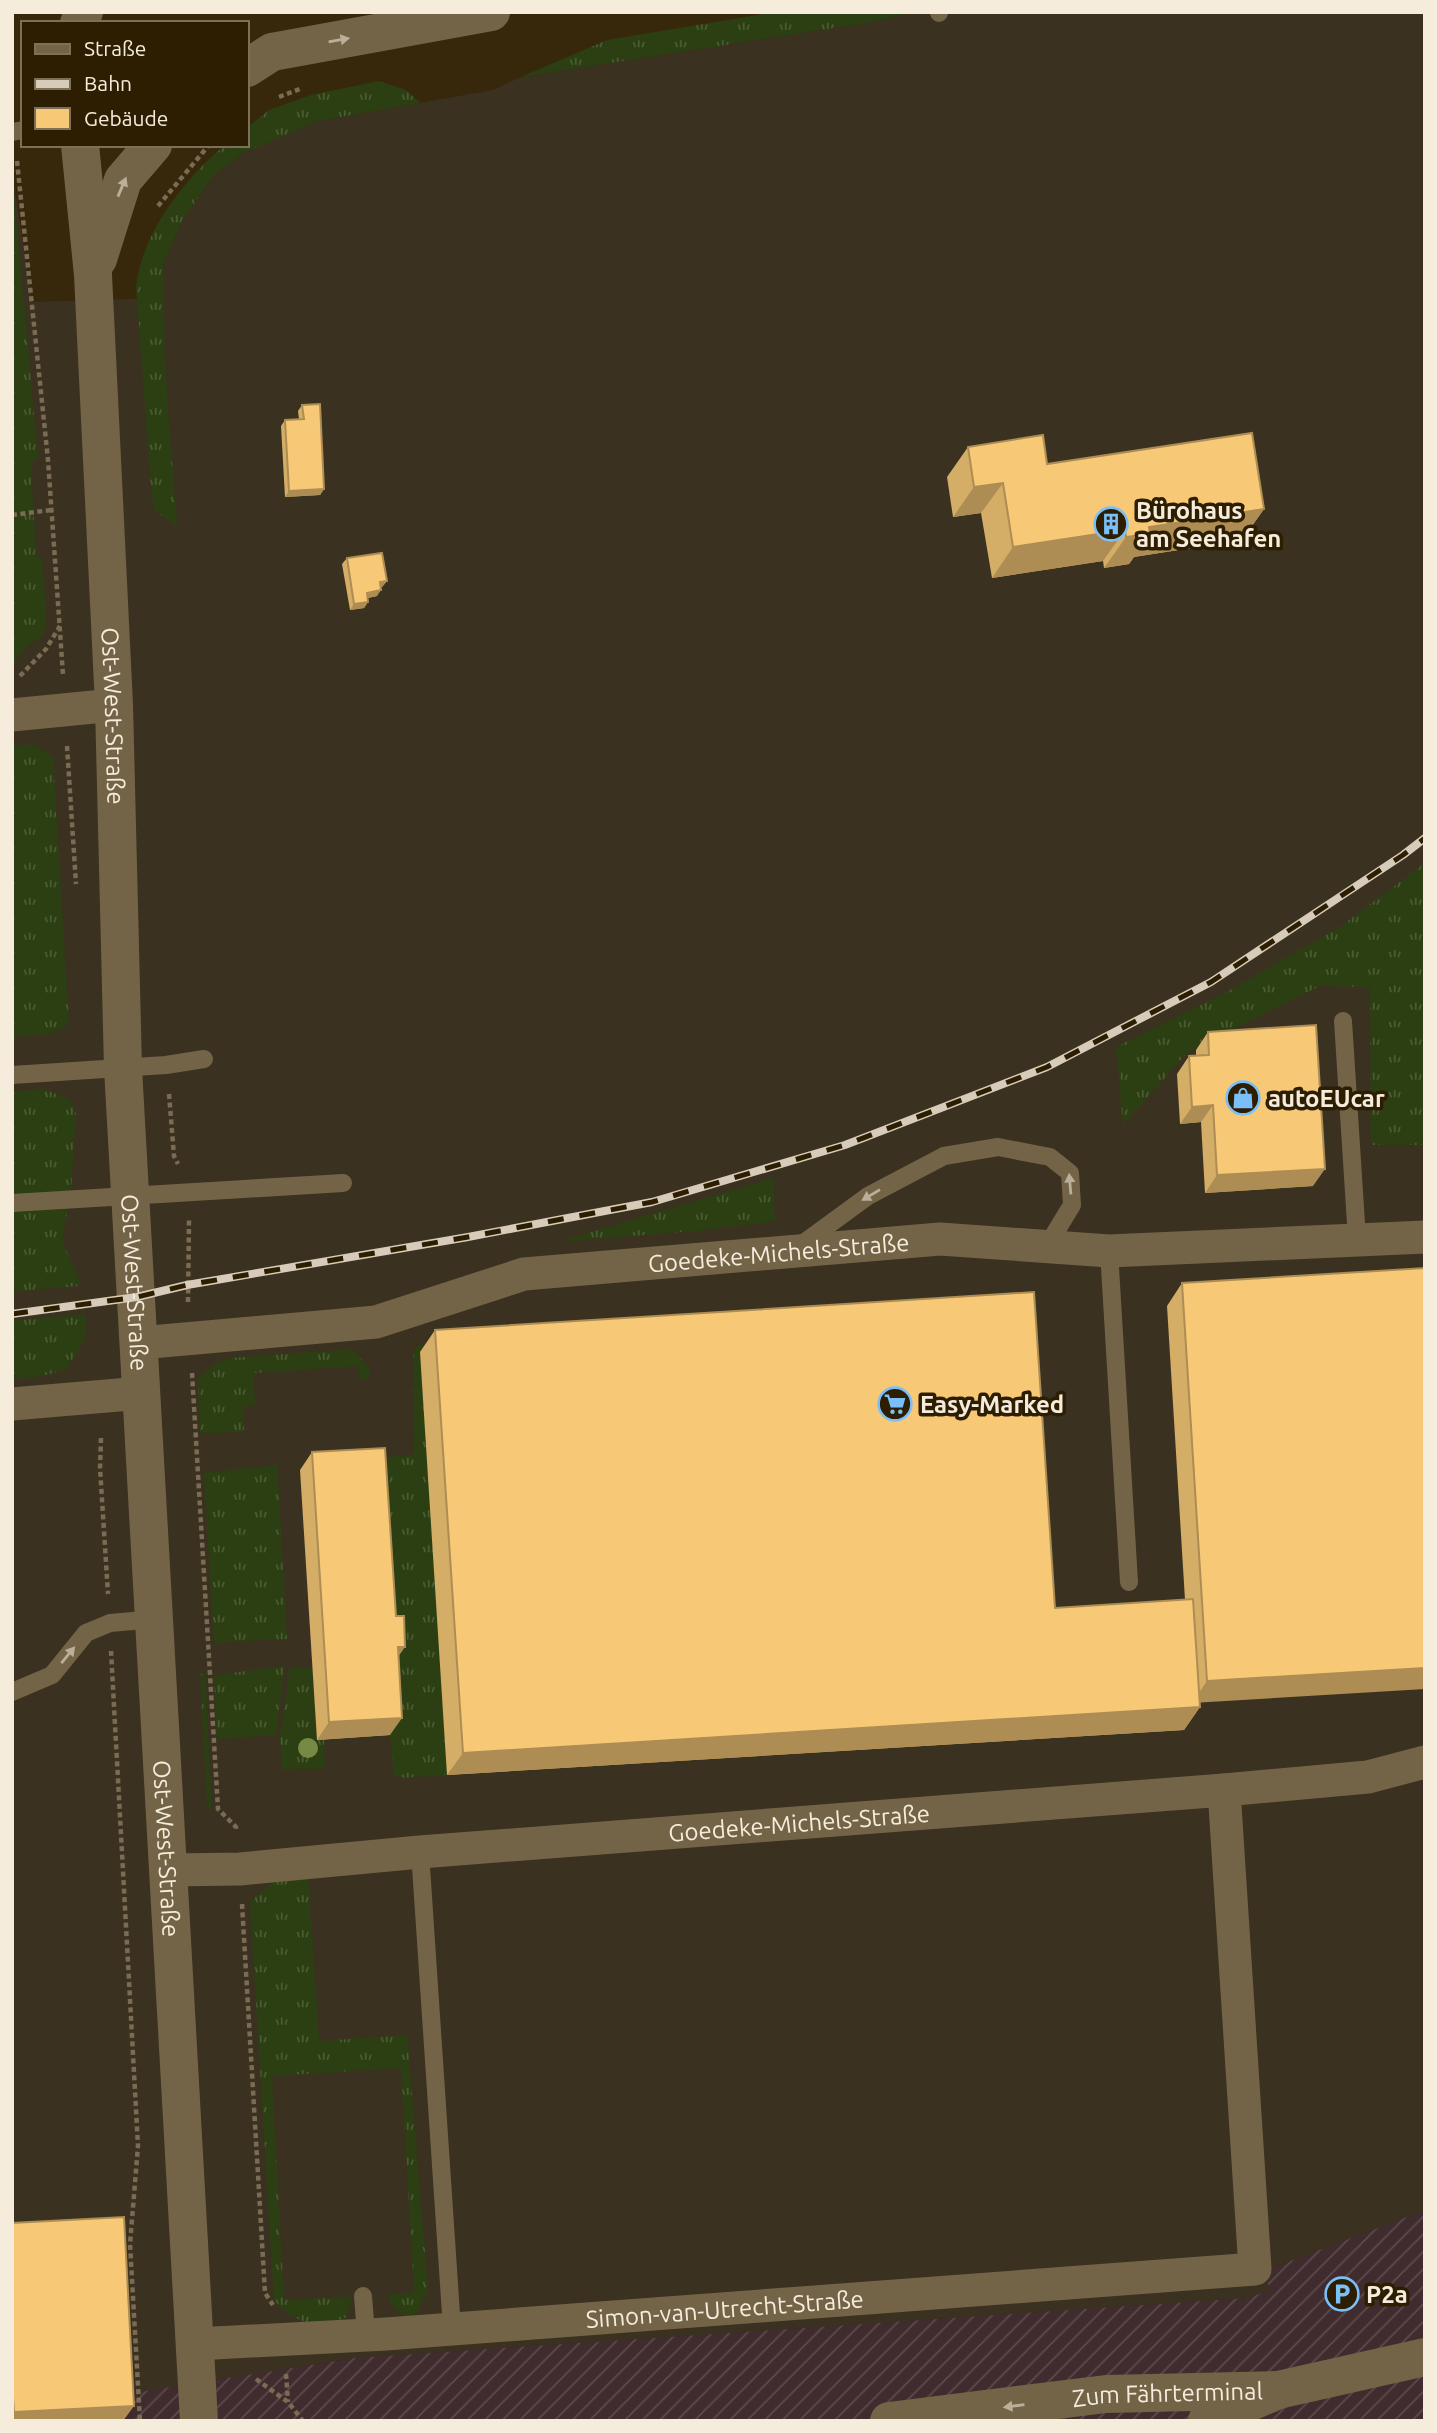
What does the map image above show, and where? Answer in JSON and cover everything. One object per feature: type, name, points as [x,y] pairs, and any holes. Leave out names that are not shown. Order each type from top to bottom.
[{"type":"street","points":[[255,60],[491,12]]},
{"type":"street","name":"Ost-West-Straße","points":[[80,147],[93,275],[114,705],[123,1068],[199,2421]]},
{"type":"street","points":[[93,275],[123,180],[151,147]]},
{"type":"street","points":[[12,715],[114,705]]},
{"type":"street","name":"Goedeke-Michels-Straße","points":[[140,1343],[376,1322],[524,1274],[940,1238],[1109,1251],[1425,1237]]},
{"type":"street","points":[[12,1404],[142,1393]]},
{"type":"street","name":"Goedeke-Michels-Straße","points":[[170,1870],[240,1869],[420,1852],[1224,1790],[1368,1777],[1425,1762]]},
{"type":"street","name":"Simon-van-Utrecht-Straße","points":[[196,2362],[283,2340],[1255,2269],[1224,1790]]},
{"type":"street","name":"Zum Fährterminal","points":[[1207,2421],[1278,2390],[1405,2359],[1425,2357]]},
{"type":"street","name":"Zum Fährterminal","points":[[889,2421],[1106,2394],[1278,2390]]},
{"type":"lane","points":[[1343,1021],[1357,1239]]},
{"type":"lane","points":[[12,1075],[123,1068],[204,1059]]},
{"type":"lane","points":[[794,1251],[868,1196],[944,1156],[998,1147],[1050,1157],[1070,1173],[1072,1205],[1047,1246]]},
{"type":"lane","points":[[12,1203],[342,1184]]},
{"type":"lane","points":[[1109,1251],[1129,1582]]},
{"type":"lane","points":[[12,1692],[52,1675],[86,1633],[110,1623],[155,1619]]},
{"type":"lane","points":[[420,1852],[452,2329]]},
{"type":"lane","points":[[363,2296],[366,2334]]},
{"type":"lane","points":[[1065,2416],[1106,2394]]},
{"type":"path","points":[[16,131],[61,625],[76,890]]},
{"type":"path","points":[[157,208],[207,147]]},
{"type":"path","points":[[12,515],[51,510]]},
{"type":"path","points":[[12,684],[46,649],[61,625]]},
{"type":"path","points":[[104,1397],[100,1468],[138,2146],[130,2244],[140,2421]]},
{"type":"path","points":[[236,1826],[265,2293],[282,2320],[288,2402]]},
{"type":"path","points":[[196,2362],[256,2379],[288,2402],[303,2421]]},
{"type":"shaded area","points":[[915,12],[1425,12],[1425,2210],[1264,2271],[1270,2290],[1248,2298],[355,2358],[12,2412],[12,171],[32,302],[163,298],[163,265],[183,219],[215,174],[245,152],[296,129],[318,121],[493,90],[521,77],[873,22]]},
{"type":"shaded area","points":[[1425,2210],[1425,2421],[12,2421],[12,2412],[355,2358],[1248,2298],[1270,2290],[1264,2271]]},
{"type":"green space","points":[[776,12],[915,12],[873,22],[521,77],[607,40]]},
{"type":"green space","points":[[379,81],[406,90],[420,103],[318,121],[245,152],[215,174],[183,219],[163,265],[165,369],[177,527],[154,510],[136,286],[140,266],[156,227],[168,208],[210,158],[223,147],[248,147],[248,127],[269,110],[311,95]]},
{"type":"green space","points":[[12,173],[38,460],[31,461],[36,558],[42,558],[46,616],[44,634],[29,645],[12,664]]},
{"type":"green space","points":[[33,744],[53,757],[69,1024],[50,1034],[12,1037],[12,746]]},
{"type":"green space","points":[[1425,863],[1425,1145],[1371,1145],[1370,987],[1320,986],[1188,1052],[1123,1125],[1116,1047],[1227,992],[1341,926]]},
{"type":"green space","points":[[43,1089],[70,1099],[76,1114],[71,1192],[62,1241],[80,1282],[77,1286],[12,1292],[12,1094],[16,1091]]},
{"type":"green space","points":[[773,1178],[775,1221],[705,1230],[558,1242]]},
{"type":"green space","points":[[86,1314],[86,1337],[66,1370],[38,1377],[12,1379],[12,1321]]},
{"type":"green space","points":[[418,1345],[446,1345],[447,1775],[399,1778],[394,1775],[390,1735],[381,1458],[414,1454],[413,1352]]},
{"type":"green space","points":[[352,1349],[369,1367],[370,1374],[366,1380],[360,1379],[358,1366],[253,1373],[255,1405],[244,1407],[244,1432],[200,1433],[198,1380],[217,1363],[232,1358]]},
{"type":"green space","points":[[277,1465],[287,1639],[214,1643],[204,1473]]},
{"type":"green space","points":[[285,1666],[276,1735],[217,1739],[214,1675]]},
{"type":"green space","points":[[290,1668],[313,1668],[317,1739],[324,1739],[325,1768],[282,1770],[280,1738]]},
{"type":"green space","points":[[200,1674],[205,1674],[212,1811],[207,1806]]},
{"type":"green space","points":[[308,1874],[319,2041],[407,2035],[428,2289],[414,2317],[397,2310],[388,2295],[414,2292],[401,2068],[272,2076],[284,2300],[352,2297],[346,2317],[326,2324],[298,2319],[274,2300],[250,1903],[263,1889],[276,1882]]},
{"type":"building","points":[[320,404],[324,489],[289,491],[285,420],[304,419],[302,405]]},
{"type":"building","points":[[1252,433],[1264,509],[1149,527],[1150,534],[1126,537],[1125,530],[1013,547],[1003,483],[974,487],[968,447],[1043,435],[1047,464]]},
{"type":"building","points":[[382,553],[387,581],[380,582],[381,590],[367,593],[368,602],[354,604],[347,558]]},
{"type":"building","name":"autoEUcar","points":[[1316,1025],[1325,1169],[1217,1175],[1213,1105],[1192,1107],[1189,1056],[1209,1055],[1208,1032]]},
{"type":"building","points":[[1425,1268],[1425,1668],[1207,1681],[1182,1283]]},
{"type":"building","points":[[1034,1292],[1055,1608],[1193,1599],[1200,1707],[463,1753],[435,1330]]},
{"type":"building","points":[[385,1448],[396,1616],[404,1616],[405,1647],[398,1647],[402,1718],[329,1722],[312,1452]]},
{"type":"building","points":[[124,2217],[134,2406],[14,2412],[12,2223]]},
{"type":"railway","points":[[12,1314],[137,1297],[187,1285],[468,1237],[652,1202],[845,1145],[1047,1067],[1211,982],[1425,838]]},
{"type":"place","name":"Bürohaus am Seehafen","points":[[1111,524]]},
{"type":"place","name":"autoEUcar","points":[[1243,1098]]},
{"type":"place","name":"Easy-Marked","points":[[895,1404]]},
{"type":"place","name":"P2a","points":[[1342,2294]]}]
